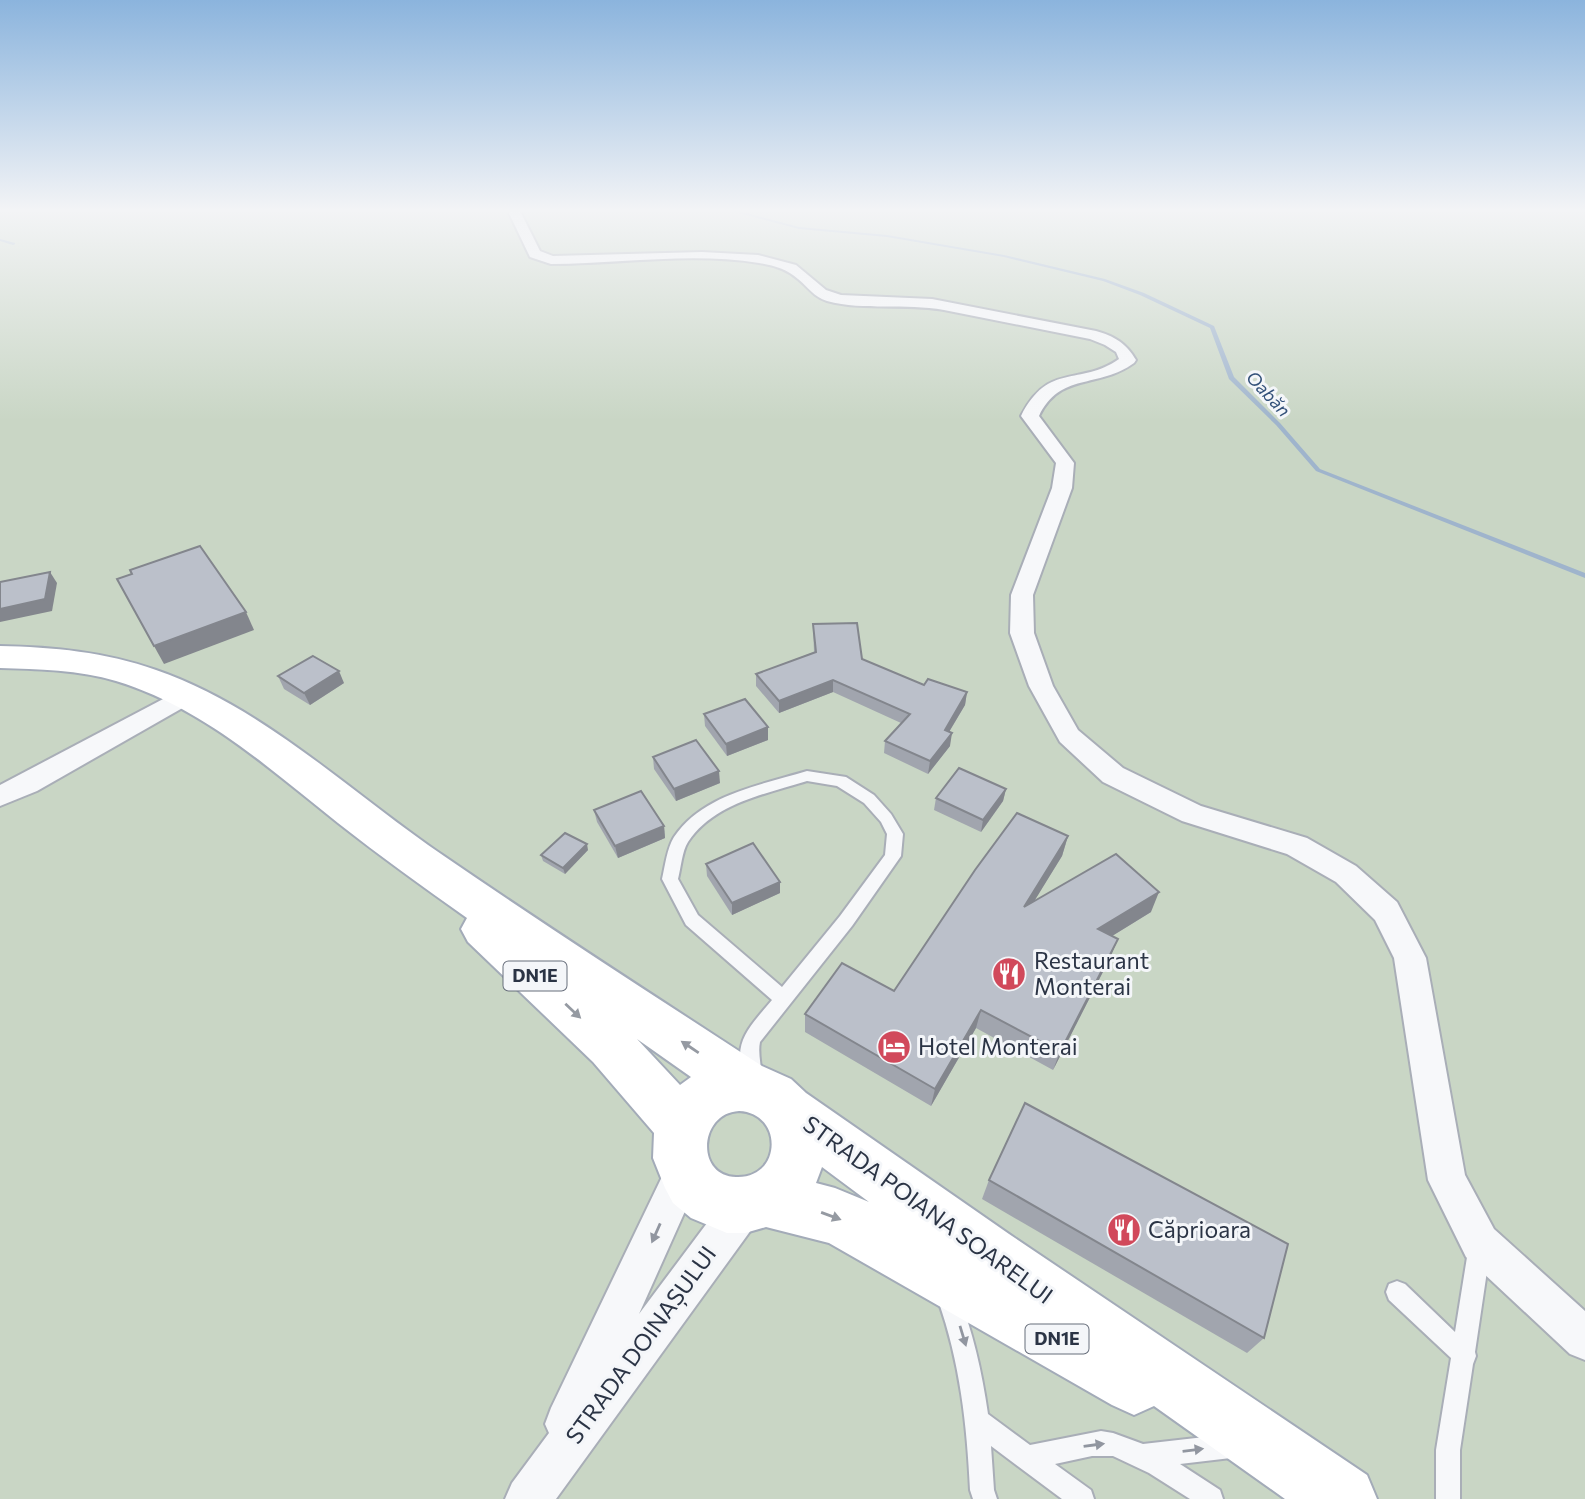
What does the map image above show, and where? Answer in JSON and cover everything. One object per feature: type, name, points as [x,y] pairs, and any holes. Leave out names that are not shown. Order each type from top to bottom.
[{"type":"main road","name":"STRADA POIANA SOARELUI","points":[[0,657],[63,661],[107,668],[147,679],[184,696],[254,738],[379,832],[765,1095],[988,1255],[1342,1499]]},
{"type":"main road","name":"STRADA POIANA SOARELUI","points":[[379,832],[611,1046],[684,1149]]},
{"type":"main road","points":[[684,1149],[703,1100],[717,1092],[765,1095],[798,1129],[800,1149],[794,1168],[783,1186],[755,1202]]},
{"type":"main road","name":"DN1E","points":[[684,1149],[694,1187],[708,1198],[725,1205],[755,1202]]},
{"type":"main road","name":"STRADA POIANA SOARELUI","points":[[755,1202],[835,1216],[869,1232],[1342,1499]]},
{"type":"street","points":[[808,281],[815,290],[828,297],[846,301],[918,302],[954,306],[1015,322],[1097,335],[1115,343],[1126,352],[1128,360],[1110,371],[1053,386],[1036,399],[1030,416],[1065,463],[1062,488],[1021,595],[1021,633],[1041,686],[1069,736],[1112,775],[1192,814],[1297,846],[1346,874],[1385,911],[1410,958],[1447,1180],[1480,1243],[1585,1339]]},
{"type":"street","points":[[0,796],[184,696]]},
{"type":"street","name":"STRADA DOINAȘULUI","points":[[533,1492],[684,1149]]},
{"type":"street","name":"STRADA DOINAȘULUI","points":[[533,1492],[755,1202]]},
{"type":"lane","points":[[765,1095],[748,1056],[751,1039],[846,921],[893,856],[895,834],[886,818],[869,799],[841,781],[807,776],[741,796],[707,813],[680,841],[670,879],[692,920],[783,999]]},
{"type":"lane","points":[[1448,1499],[1448,1450],[1465,1356],[1480,1243]]},
{"type":"lane","points":[[939,1272],[964,1338],[979,1422],[982,1490],[985,1499]]},
{"type":"lane","points":[[1397,1292],[1465,1356]]},
{"type":"lane","points":[[979,1422],[1082,1499]]},
{"type":"lane","points":[[1027,1458],[1104,1443],[1142,1456],[1181,1477],[1211,1499]]},
{"type":"lane","points":[[1142,1456],[1243,1444]]},
{"type":"green space","points":[[0,281],[1585,281],[1585,1499],[0,1499]]},
{"type":"building","points":[[200,546],[246,612],[154,646],[117,579],[132,574],[130,570]]},
{"type":"building","points":[[50,572],[45,599],[0,609],[0,582]]},
{"type":"building","points":[[857,623],[862,659],[924,685],[928,679],[967,692],[945,730],[952,733],[930,761],[885,741],[910,714],[833,680],[779,701],[756,674],[816,652],[813,624]]},
{"type":"building","points":[[313,656],[339,671],[304,693],[278,676]]},
{"type":"building","points":[[745,699],[768,727],[726,744],[704,714]]},
{"type":"building","points":[[696,740],[719,771],[674,789],[653,757]]},
{"type":"building","points":[[959,768],[1006,789],[983,820],[936,798]]},
{"type":"building","points":[[641,791],[664,826],[615,846],[594,810]]},
{"type":"building","points":[[1017,813],[1068,836],[1024,907],[1116,854],[1159,892],[1098,929],[1118,939],[1060,1052],[981,1010],[935,1089],[805,1014],[842,963],[894,991],[975,870]]},
{"type":"building","points":[[565,833],[587,844],[563,868],[541,855]]},
{"type":"building","points":[[753,843],[780,882],[732,903],[706,864]]},
{"type":"building","name":"Căprioara","points":[[1025,1103],[1288,1244],[1264,1338],[989,1180]]},
{"type":"waterway","name":"Oabăn","points":[[1108,281],[1212,327],[1231,378],[1278,424],[1318,470],[1585,576]]},
{"type":"place","name":"Restaurant Monterai","points":[[1009,974]]},
{"type":"place","name":"Hotel Monterai","points":[[894,1047]]},
{"type":"place","name":"Căprioara","points":[[1124,1230]]}]
